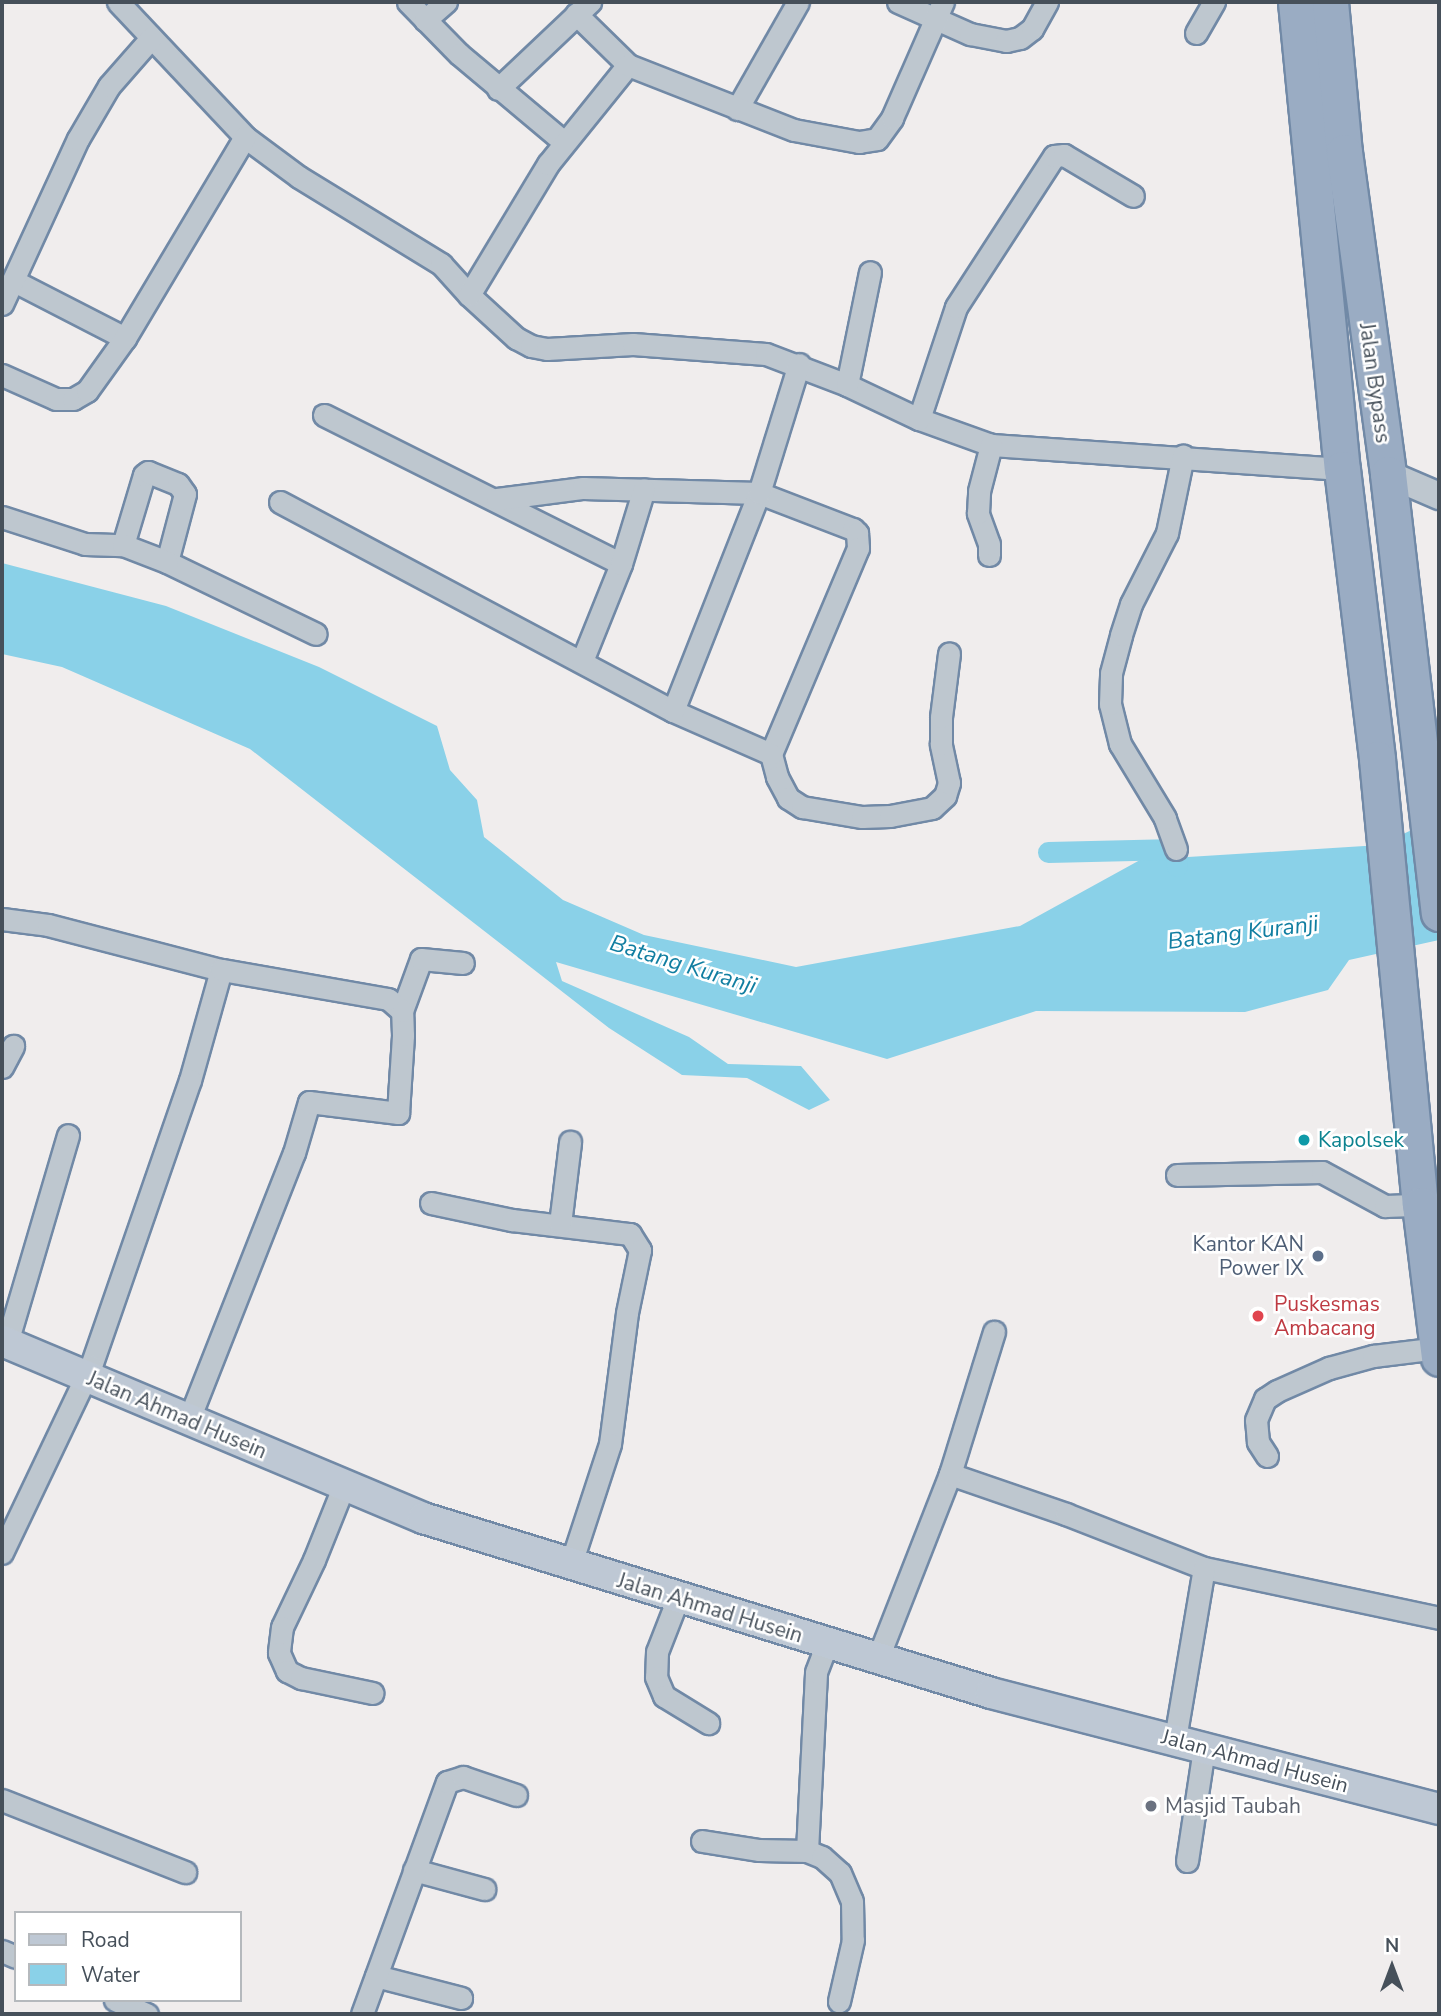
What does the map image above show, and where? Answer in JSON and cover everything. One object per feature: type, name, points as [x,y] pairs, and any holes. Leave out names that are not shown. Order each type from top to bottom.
[{"type":"highway","points":[[1296,2],[1342,469],[1377,759],[1419,1190],[1439,1353]]},
{"type":"highway","name":"Jalan Bypass","points":[[1330,2],[1344,152],[1388,474],[1439,913]]},
{"type":"main road","name":"Jalan Ahmad Husein","points":[[5,1331],[88,1371],[423,1518],[991,1693],[1351,1774],[1439,1789]]},
{"type":"main road","name":"Jalan Ahmad Husein","points":[[88,1371],[193,1409],[409,1497],[575,1551],[1176,1733],[1204,1749],[1439,1809]]},
{"type":"street","points":[[119,2],[245,137],[299,177],[431,257],[516,338],[547,349],[620,344],[740,350],[799,364],[919,419],[991,444],[1342,469]]},
{"type":"street","points":[[408,2],[498,89],[564,142]]},
{"type":"street","points":[[425,20],[446,2]]},
{"type":"street","points":[[737,110],[798,2]]},
{"type":"street","points":[[898,2],[940,10],[970,34],[1006,41],[1020,38],[1032,29],[1047,2]]},
{"type":"street","points":[[1196,33],[1214,2]]},
{"type":"street","points":[[498,89],[583,8],[628,65],[737,110],[794,130],[859,142],[877,139],[891,118],[940,10]]},
{"type":"street","points":[[2,304],[78,139],[109,86],[152,38]]},
{"type":"street","points":[[468,295],[564,142],[628,65]]},
{"type":"street","points":[[2,375],[55,399],[73,399],[87,391],[125,338],[245,137]]},
{"type":"street","points":[[919,419],[956,307],[1054,156],[1064,155],[1133,196]]},
{"type":"street","points":[[847,384],[870,272]]},
{"type":"street","points":[[14,281],[125,338]]},
{"type":"street","points":[[673,711],[759,493],[799,364]]},
{"type":"street","points":[[324,415],[497,499],[621,564]]},
{"type":"street","points":[[989,555],[989,544],[978,513],[979,491],[991,444]]},
{"type":"street","points":[[1176,849],[1154,796],[1120,744],[1110,704],[1111,673],[1121,635],[1131,604],[1167,533],[1183,456]]},
{"type":"street","points":[[123,545],[144,475],[148,472],[178,484],[185,494],[167,562]]},
{"type":"street","points":[[1388,474],[1439,496]]},
{"type":"street","points":[[497,499],[583,488],[759,493],[853,529],[859,540],[771,754],[777,777],[788,798],[802,807],[862,817],[913,813],[932,808],[945,796],[949,783],[941,744],[941,717],[949,654]]},
{"type":"street","points":[[582,661],[621,564],[645,489]]},
{"type":"street","points":[[280,502],[673,711],[771,754]]},
{"type":"street","points":[[2,517],[85,544],[123,545],[167,562],[316,634]]},
{"type":"street","points":[[2,919],[48,925],[221,970],[388,999],[402,1011]]},
{"type":"street","points":[[193,1409],[294,1153],[309,1102],[398,1113],[402,1011],[421,959],[463,963]]},
{"type":"street","points":[[2,1553],[88,1371],[190,1080],[221,970]]},
{"type":"street","points":[[2,1066],[13,1045]]},
{"type":"street","points":[[5,1331],[68,1135]]},
{"type":"street","points":[[561,1224],[570,1142]]},
{"type":"street","points":[[1177,1175],[1322,1172],[1385,1206],[1419,1190]]},
{"type":"street","points":[[431,1203],[512,1220],[630,1234],[640,1250],[626,1313],[610,1444],[575,1551]]},
{"type":"street","points":[[883,1646],[950,1474],[994,1332]]},
{"type":"street","points":[[1267,1456],[1258,1442],[1256,1420],[1265,1399],[1277,1391],[1329,1368],[1373,1356],[1439,1353]]},
{"type":"street","points":[[950,1474],[1066,1514],[1204,1568],[1439,1618]]},
{"type":"street","points":[[344,1485],[293,1608],[282,1627],[279,1653],[287,1671],[301,1678],[372,1693]]},
{"type":"street","points":[[1176,1733],[1204,1568]]},
{"type":"street","points":[[678,1598],[657,1652],[656,1677],[664,1696],[708,1723]]},
{"type":"street","points":[[807,1851],[816,1672],[827,1644]]},
{"type":"street","points":[[1187,1861],[1204,1749]]},
{"type":"street","points":[[362,2014],[443,1788],[450,1778],[463,1777],[516,1795]]},
{"type":"street","points":[[2,1800],[185,1872]]},
{"type":"street","points":[[702,1841],[759,1850],[807,1851],[831,1863],[840,1873],[852,1901],[853,1940],[839,2001]]},
{"type":"street","points":[[414,1870],[484,1889]]},
{"type":"street","points":[[376,1976],[461,1998]]},
{"type":"street","points":[[120,2002],[147,2014]]},
{"type":"water","name":"Batang Kuranji","points":[[2,563],[166,606],[319,667],[437,726],[450,770],[477,800],[484,837],[563,900],[644,935],[796,967],[1020,926],[1140,860],[1380,845],[1439,817],[1439,940],[1349,960],[1328,990],[1245,1012],[1036,1011],[887,1059],[556,962],[562,981],[689,1037],[728,1064],[801,1066],[830,1100],[809,1110],[747,1078],[682,1075],[609,1028],[250,749],[62,667],[2,654]]},
{"type":"waterway","points":[[1048,852],[1176,849],[1177,866]]},
{"type":"place","name":"Kapolsek","points":[[1304,1140]]},
{"type":"place","name":"Kantor KAN Power IX","points":[[1318,1256]]},
{"type":"place","name":"Puskesmas Ambacang","points":[[1258,1316]]},
{"type":"place","name":"Masjid Taubah","points":[[1151,1806]]}]
